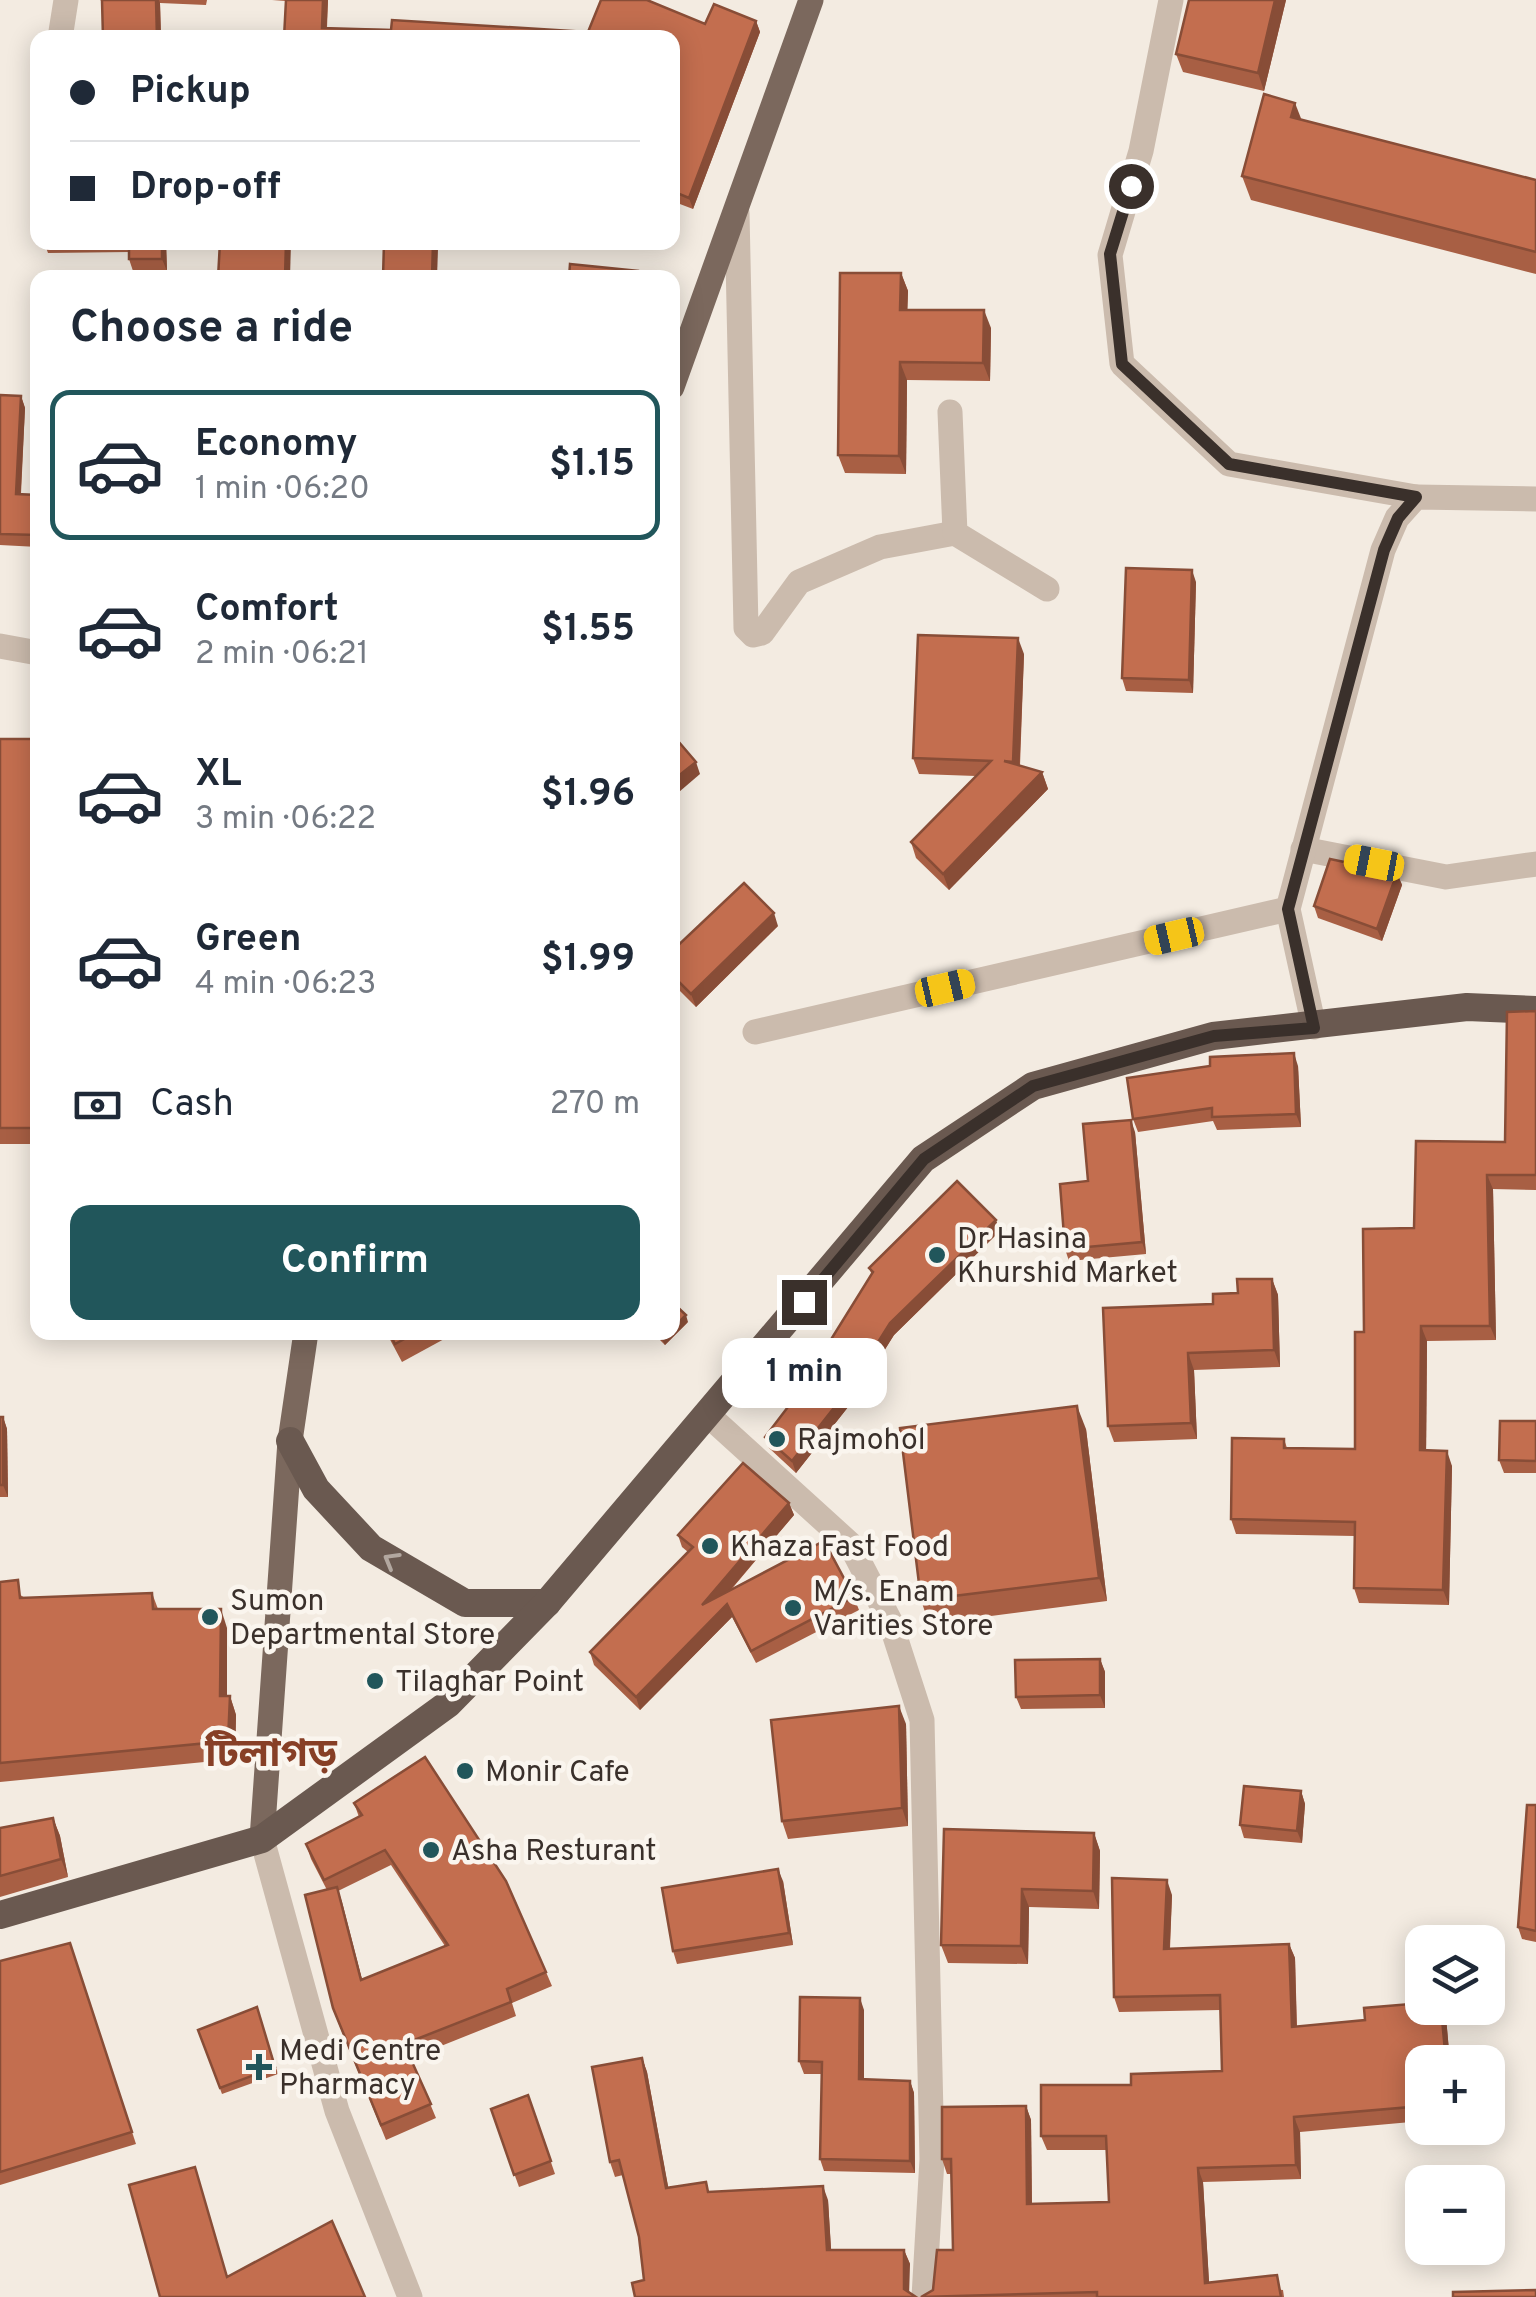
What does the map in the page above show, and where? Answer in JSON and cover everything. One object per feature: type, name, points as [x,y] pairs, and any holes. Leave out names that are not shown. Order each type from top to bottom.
[{"type":"highway","points":[[0,1915],[262,1838],[448,1704],[547,1604],[924,1159],[1033,1086],[1214,1036],[1314,1028],[1467,1007],[1536,1010]]},
{"type":"highway","points":[[290,1440],[316,1489],[372,1548],[465,1603],[547,1604]]},
{"type":"main road","points":[[680,366],[811,0]]},
{"type":"main road","points":[[262,1838],[290,1440],[305,1340]]},
{"type":"street","points":[[61,30],[66,0]]},
{"type":"street","points":[[1171,0],[1141,151],[1110,254],[1122,364],[1229,464],[1416,497],[1536,499]]},
{"type":"street","points":[[737,213],[746,628],[753,635],[762,633],[799,582],[880,547],[954,533],[1047,589]]},
{"type":"street","points":[[950,412],[954,533]]},
{"type":"street","points":[[1314,1028],[1288,909],[1384,550],[1398,518],[1416,497]]},
{"type":"street","points":[[0,646],[30,652]]},
{"type":"street","points":[[1303,849],[1446,877],[1536,864]]},
{"type":"street","points":[[755,1032],[1288,909]]},
{"type":"street","points":[[709,1416],[850,1544],[890,1621],[922,1720],[932,2159],[924,2297]]},
{"type":"street","points":[[262,1838],[336,2111],[410,2297]]},
{"type":"building","points":[[102,0],[156,0],[157,30],[103,30]]},
{"type":"building","points":[[286,0],[323,0],[322,28],[391,30],[284,30]]},
{"type":"building","points":[[601,0],[647,0],[705,24],[714,4],[756,21],[689,198],[680,194],[680,30],[589,30]]},
{"type":"building","points":[[1189,0],[1275,0],[1258,73],[1176,54]]},
{"type":"building","points":[[392,20],[555,30],[391,30]]},
{"type":"building","points":[[1264,94],[1295,103],[1291,117],[1536,180],[1536,252],[1242,176]]},
{"type":"building","points":[[129,250],[162,250],[162,259],[129,259]]},
{"type":"building","points":[[220,250],[286,250],[285,270],[218,270]]},
{"type":"building","points":[[384,250],[433,250],[432,270],[383,270]]},
{"type":"building","points":[[570,264],[628,270],[570,270]]},
{"type":"building","points":[[840,273],[901,273],[900,310],[984,310],[983,363],[900,362],[899,456],[838,455]]},
{"type":"building","points":[[0,395],[21,396],[16,494],[30,495],[30,535],[0,534]]},
{"type":"building","points":[[1126,568],[1192,570],[1189,680],[1122,678]]},
{"type":"building","points":[[918,635],[1018,638],[1013,762],[1004,761],[1042,772],[943,874],[911,842],[991,761],[913,758]]},
{"type":"building","points":[[0,739],[30,739],[30,1128],[0,1128]]},
{"type":"building","points":[[680,743],[696,762],[680,775]]},
{"type":"building","points":[[1330,859],[1397,873],[1377,929],[1314,906]]},
{"type":"building","points":[[744,883],[774,913],[691,994],[680,983],[680,943]]},
{"type":"building","points":[[1536,1011],[1536,1175],[1487,1175],[1490,1326],[1421,1326],[1420,1450],[1447,1451],[1443,1590],[1354,1588],[1355,1522],[1231,1519],[1232,1438],[1284,1439],[1284,1448],[1355,1449],[1355,1332],[1364,1332],[1363,1229],[1414,1228],[1416,1141],[1505,1142],[1507,1012]]},
{"type":"building","points":[[1294,1053],[1296,1114],[1212,1117],[1212,1108],[1133,1119],[1127,1078],[1210,1066],[1210,1057]]},
{"type":"building","points":[[1131,1120],[1142,1242],[1065,1249],[1060,1184],[1088,1181],[1083,1124]]},
{"type":"building","points":[[957,1181],[996,1220],[890,1323],[848,1390],[792,1461],[765,1437],[794,1399],[873,1272],[869,1268]]},
{"type":"building","points":[[1237,1279],[1272,1279],[1274,1350],[1188,1353],[1191,1423],[1108,1426],[1103,1308],[1213,1304],[1213,1294],[1238,1293]]},
{"type":"building","points":[[1077,1406],[1099,1578],[921,1600],[900,1428]]},
{"type":"building","points":[[3,1417],[3,1485],[0,1485]]},
{"type":"building","points":[[1500,1421],[1536,1421],[1536,1461],[1499,1460]]},
{"type":"building","points":[[743,1463],[789,1503],[702,1605],[824,1541],[854,1597],[751,1651],[727,1604],[636,1697],[590,1652],[693,1547],[678,1535]]},
{"type":"building","points":[[18,1580],[20,1598],[152,1593],[153,1609],[221,1609],[220,1696],[230,1696],[228,1741],[0,1763],[0,1582]]},
{"type":"building","points":[[1100,1659],[1100,1695],[1016,1697],[1015,1660]]},
{"type":"building","points":[[899,1706],[902,1808],[782,1821],[771,1720]]},
{"type":"building","points":[[425,1757],[506,1881],[546,1972],[507,1989],[511,2002],[404,2044],[431,2104],[381,2125],[333,2008],[305,1895],[337,1887],[361,1980],[448,1945],[385,1850],[324,1880],[306,1844],[362,1815],[354,1803]]},
{"type":"building","points":[[1244,1786],[1301,1791],[1297,1831],[1240,1825]]},
{"type":"building","points":[[1527,1805],[1536,1805],[1536,1931],[1518,1927]]},
{"type":"building","points":[[53,1818],[61,1859],[0,1876],[0,1828]]},
{"type":"building","points":[[944,1829],[1094,1833],[1093,1891],[1022,1889],[1021,1946],[941,1945]]},
{"type":"building","points":[[778,1869],[789,1933],[673,1951],[662,1888]]},
{"type":"building","points":[[1112,1878],[1167,1880],[1164,1949],[1289,1944],[1292,2027],[1365,2020],[1364,2008],[1405,2004],[1405,2025],[1443,2025],[1444,2045],[1405,2045],[1405,2107],[1294,2117],[1296,2165],[1198,2168],[1205,2283],[1277,2275],[1281,2297],[1097,2297],[1097,2292],[921,2297],[933,2290],[937,2250],[953,2250],[951,2159],[942,2159],[942,2107],[1026,2106],[1027,2204],[1109,2202],[1106,2136],[1041,2136],[1041,2085],[1131,2085],[1131,2074],[1222,2071],[1220,1995],[1114,1997]]},
{"type":"building","points":[[70,1943],[132,2132],[0,2172],[0,1961]]},
{"type":"building","points":[[800,1997],[860,1998],[859,2079],[910,2081],[910,2161],[820,2159],[822,2062],[799,2061]]},
{"type":"building","points":[[257,2007],[275,2067],[220,2088],[198,2030]]},
{"type":"building","points":[[642,2058],[666,2188],[706,2182],[708,2192],[823,2186],[827,2250],[904,2250],[904,2289],[916,2297],[635,2297],[632,2283],[644,2280],[639,2237],[619,2160],[610,2162],[592,2067]]},
{"type":"building","points":[[528,2095],[551,2161],[514,2175],[491,2109]]},
{"type":"building","points":[[195,2167],[227,2277],[332,2221],[365,2297],[160,2297],[129,2185]]},
{"type":"building","points":[[1536,2290],[1536,2297],[1453,2297],[1453,2292]]},
{"type":"place","name":"Dr Hasina Khurshid Market","points":[[937,1255]]},
{"type":"place","name":"Rajmohol","points":[[777,1439]]},
{"type":"place","name":"Khaza Fast Food","points":[[710,1546]]},
{"type":"place","name":"M/s. Enam Varities Store","points":[[793,1608]]},
{"type":"place","name":"Sumon Departmental Store","points":[[210,1617]]},
{"type":"place","name":"Tilaghar Point","points":[[375,1681]]},
{"type":"place","name":"Monir Cafe","points":[[465,1771]]},
{"type":"place","name":"Asha Resturant","points":[[431,1850]]},
{"type":"place","name":"Medi Centre Pharmacy","points":[[259,2067]]},
{"type":"district","name":"টিলাগড়","points":[[271,1752]]},
{"type":"route","points":[[804,1302],[924,1159],[1033,1086],[1214,1036],[1314,1028],[1288,909],[1384,550],[1398,518],[1416,497],[1229,464],[1122,364],[1110,254],[1131,186]]}]
